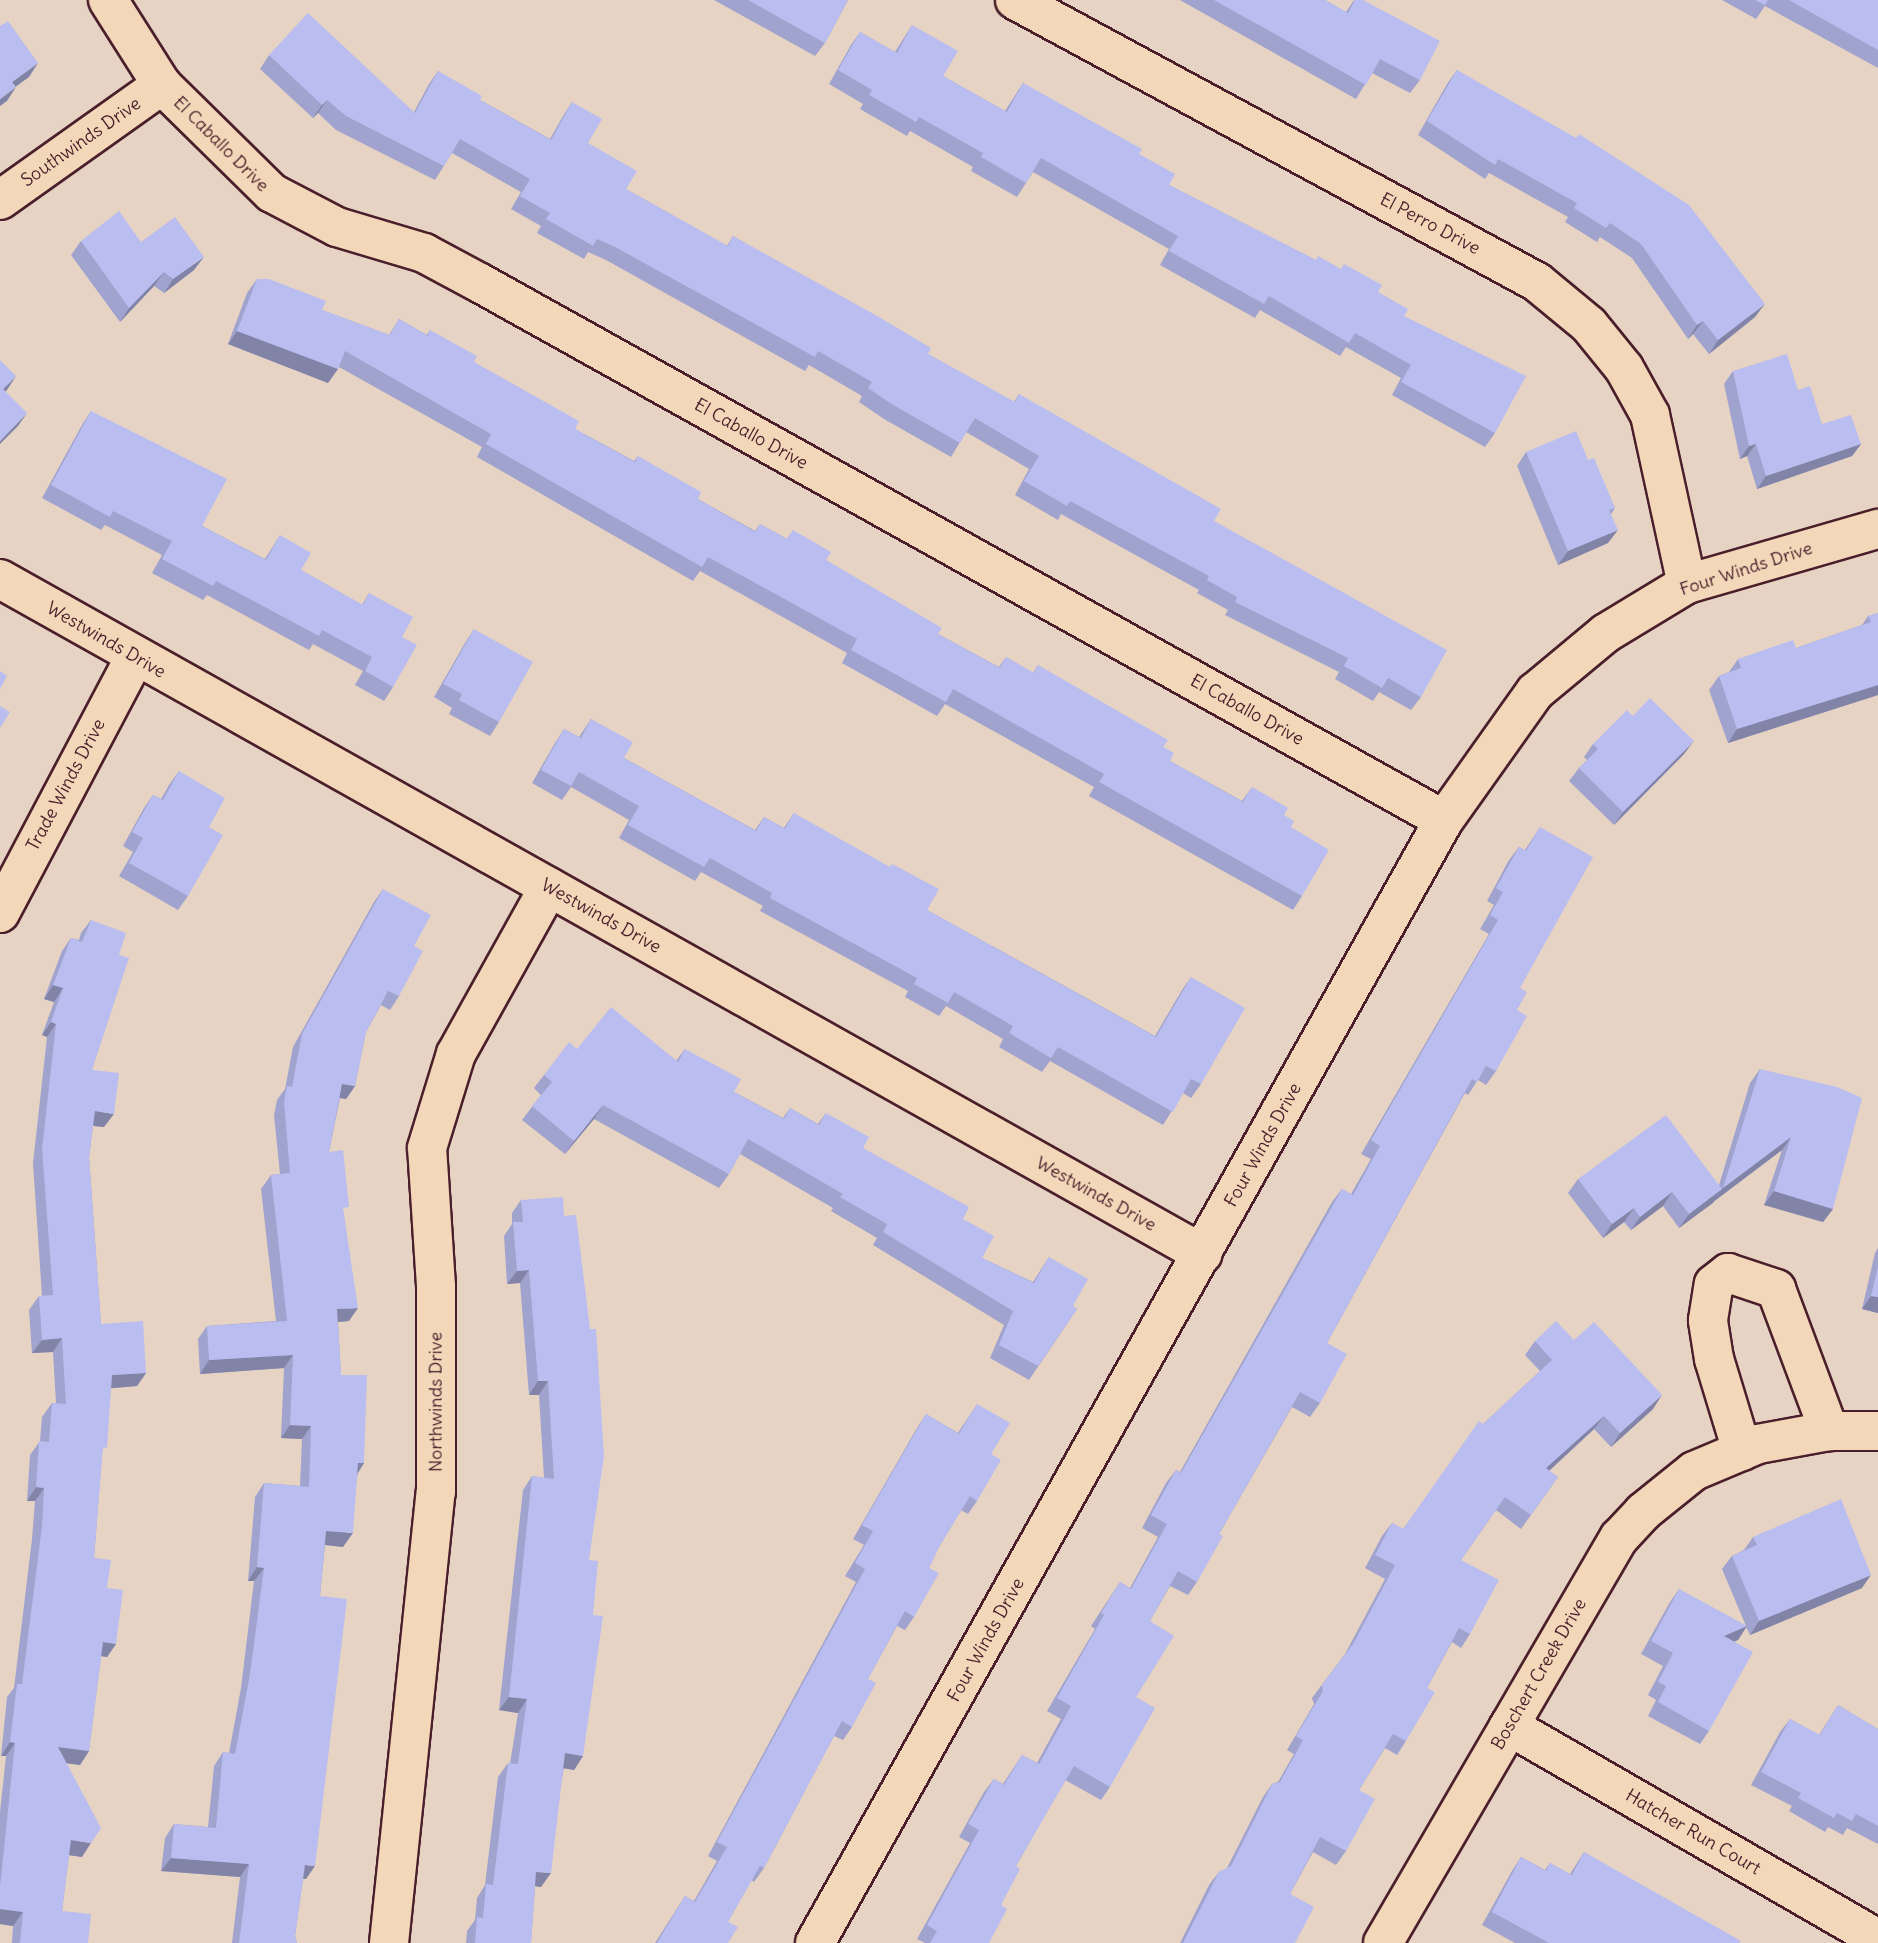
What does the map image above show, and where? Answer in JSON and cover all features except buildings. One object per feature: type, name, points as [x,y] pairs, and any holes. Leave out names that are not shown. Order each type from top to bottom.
[{"type":"street","name":"El Caballo Drive","points":[[108,0],[162,85],[272,194],[337,227],[424,253],[1444,820]]},
{"type":"street","name":"El Perro Drive","points":[[1016,0],[1537,282],[1589,325],[1624,368],[1650,415],[1687,584]]},
{"type":"street","name":"Southwinds Drive","points":[[0,200],[162,85]]},
{"type":"street","name":"Four Winds Drive","points":[[815,1943],[1444,820],[1535,692],[1606,633],[1687,584],[1878,529]]},
{"type":"street","name":"Westwinds Drive","points":[[0,579],[1203,1254]]},
{"type":"street","name":"Trade Winds Drive","points":[[0,913],[135,657]]},
{"type":"street","name":"Northwinds Drive","points":[[390,1943],[436,1492],[436,1286],[426,1148],[456,1054],[549,887]]},
{"type":"street","points":[[1742,1451],[1714,1359],[1708,1320],[1714,1284],[1728,1273],[1776,1289],[1829,1431]]},
{"type":"street","name":"Boschert Creek Drive","points":[[1383,1943],[1619,1538],[1694,1471],[1742,1451],[1829,1431],[1878,1432]]},
{"type":"street","name":"Hatcher Run Court","points":[[1509,1726],[1878,1939]]}]
